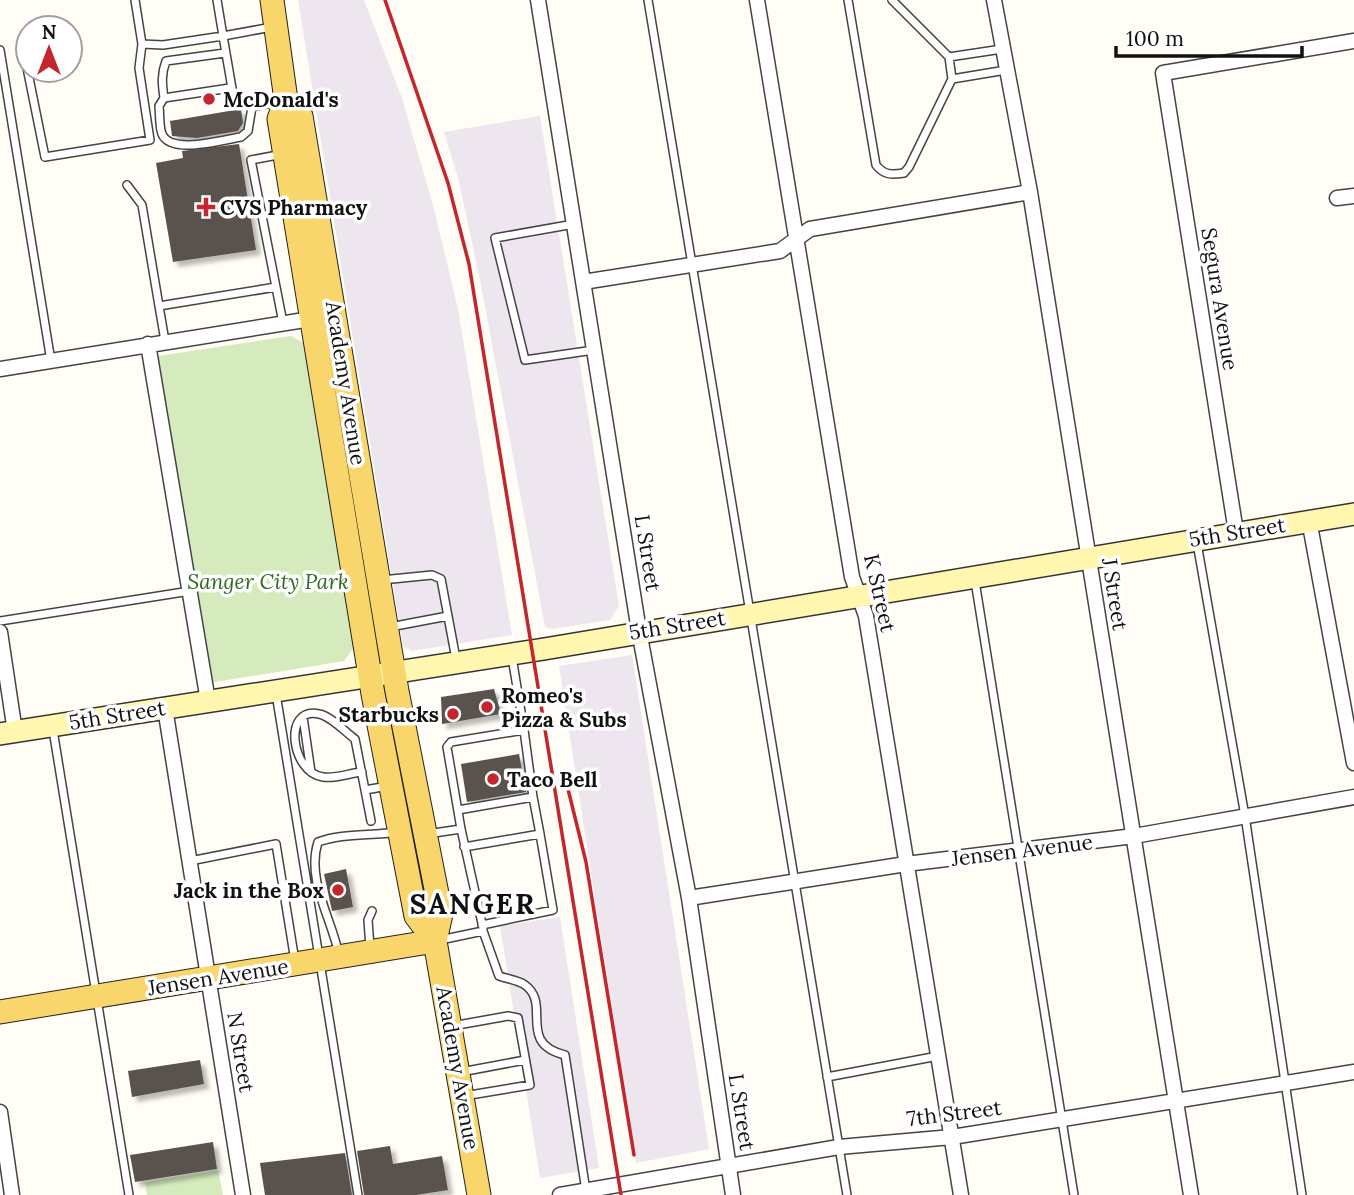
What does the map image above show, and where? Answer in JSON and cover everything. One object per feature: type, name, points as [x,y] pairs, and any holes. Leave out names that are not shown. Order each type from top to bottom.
[{"type":"main road","name":"Academy Avenue","points":[[272,0],[286,100],[301,116],[296,152],[325,317],[373,544],[394,671],[441,914],[435,941],[460,1072],[479,1195]]},
{"type":"main road","name":"Academy Avenue","points":[[325,317],[339,479],[370,675],[416,916],[435,941]]},
{"type":"main road","points":[[339,479],[354,501],[361,536],[373,544]]},
{"type":"main road","name":"Jensen Avenue","points":[[0,1012],[435,941]]},
{"type":"street","name":"L Street","points":[[538,0],[639,631],[688,898],[733,1195]]},
{"type":"street","name":"K Street","points":[[757,0],[852,577],[866,616],[961,1195]]},
{"type":"street","name":"J Street","points":[[994,0],[1030,192],[1191,1195]]},
{"type":"street","name":"Segura Avenue","points":[[1236,532],[1163,73],[1354,41]]},
{"type":"street","points":[[583,282],[780,251],[810,229],[1030,192]]},
{"type":"street","points":[[1337,198],[1354,195]]},
{"type":"street","points":[[0,369],[325,317]]},
{"type":"street","points":[[148,344],[208,701]]},
{"type":"street","name":"5th Street","points":[[7,733],[512,653],[1354,513]]},
{"type":"street","points":[[1309,520],[1354,763]]},
{"type":"street","points":[[0,632],[7,733]]},
{"type":"street","name":"N Street","points":[[165,708],[243,1195]]},
{"type":"street","name":"Jensen Avenue","points":[[688,898],[906,864],[1134,836],[1354,797]]},
{"type":"street","name":"7th Street","points":[[559,1195],[586,1193],[839,1147],[952,1137],[1354,1072]]},
{"type":"street","points":[[0,1112],[12,1195]]},
{"type":"lane","points":[[30,84],[45,157],[150,140],[139,68],[142,44],[135,0]]},
{"type":"lane","points":[[217,0],[230,88],[252,107]]},
{"type":"lane","points":[[648,0],[751,613],[792,882],[846,1195]]},
{"type":"lane","points":[[848,0],[876,164],[881,172],[904,173],[953,79],[949,57],[892,0]]},
{"type":"lane","points":[[142,44],[163,45],[276,27]]},
{"type":"lane","points":[[163,45],[166,61],[162,71],[164,98],[159,106],[162,134],[168,142],[179,146],[240,137],[248,131],[252,107]]},
{"type":"lane","points":[[949,57],[1002,49]]},
{"type":"lane","points":[[0,50],[51,361]]},
{"type":"lane","points":[[166,61],[225,53]]},
{"type":"lane","points":[[953,79],[1006,70]]},
{"type":"lane","points":[[164,98],[230,88]]},
{"type":"lane","points":[[252,107],[286,100]]},
{"type":"lane","points":[[283,323],[251,160],[296,152]]},
{"type":"lane","points":[[127,185],[142,205],[166,341]]},
{"type":"lane","points":[[574,224],[495,238],[525,360],[594,350]]},
{"type":"lane","points":[[159,306],[276,286]]},
{"type":"lane","points":[[1197,538],[1245,816],[1302,1195]]},
{"type":"lane","points":[[378,581],[438,576],[456,662]]},
{"type":"lane","points":[[974,577],[1074,1195]]},
{"type":"lane","points":[[0,621],[190,591]]},
{"type":"lane","points":[[386,627],[448,616]]},
{"type":"lane","points":[[435,941],[549,913],[552,910],[512,653]]},
{"type":"lane","points":[[276,690],[330,959],[358,1195]]},
{"type":"lane","points":[[362,772],[323,778],[311,772],[303,718],[321,714],[355,739],[362,772],[371,821]]},
{"type":"lane","points":[[52,726],[129,1195]]},
{"type":"lane","points":[[524,730],[451,742],[447,747],[464,847],[483,928],[499,976],[523,984],[530,990],[539,1042],[546,1048],[565,1055],[586,1193]]},
{"type":"lane","points":[[365,790],[392,785]]},
{"type":"lane","points":[[458,810],[533,797]]},
{"type":"lane","points":[[426,834],[461,829]]},
{"type":"lane","points":[[330,959],[333,925],[323,912],[314,854],[318,842],[334,836],[359,838],[401,831]]},
{"type":"lane","points":[[464,847],[540,834]]},
{"type":"lane","points":[[190,862],[276,844],[296,965]]},
{"type":"lane","points":[[370,953],[368,920],[372,911]]},
{"type":"lane","points":[[451,1026],[508,1016],[518,1018],[530,1085],[463,1096]]},
{"type":"lane","points":[[827,1077],[938,1056]]},
{"type":"lane","points":[[460,1072],[525,1060]]},
{"type":"shaded area","points":[[298,0],[364,0],[402,98],[434,209],[458,309],[512,635],[412,651],[403,646]]},
{"type":"shaded area","points":[[540,116],[619,606],[610,620],[552,629],[545,627],[480,280],[458,178],[444,132]]},
{"type":"shaded area","points":[[632,655],[709,1149],[636,1163],[559,666]]},
{"type":"shaded area","points":[[560,917],[599,1168],[540,1178],[500,926]]},
{"type":"green space","name":"Sanger City Park","points":[[291,336],[304,343],[354,647],[344,661],[209,683],[158,356]]},
{"type":"green space","points":[[218,1170],[223,1195],[147,1195],[145,1182]]},
{"type":"building","points":[[241,109],[243,123],[238,131],[197,138],[172,136],[170,121]]},
{"type":"building","name":"CVS Pharmacy","points":[[239,144],[256,250],[173,262],[156,163],[183,158],[182,151]]},
{"type":"building","points":[[494,689],[501,714],[442,724],[441,697]]},
{"type":"building","name":"Taco Bell","points":[[519,754],[526,792],[467,802],[461,764]]},
{"type":"building","name":"Jack in the Box","points":[[346,869],[353,907],[332,911],[324,874]]},
{"type":"building","points":[[200,1060],[204,1084],[132,1097],[128,1071]]},
{"type":"building","points":[[213,1142],[217,1169],[135,1182],[130,1155]]},
{"type":"building","points":[[390,1146],[393,1164],[442,1156],[448,1190],[416,1195],[364,1195],[357,1151]]},
{"type":"building","points":[[345,1153],[352,1195],[265,1195],[260,1163]]},
{"type":"railway","points":[[385,0],[448,183],[469,264],[621,1195]]},
{"type":"railway","points":[[565,777],[586,862],[634,1155]]},
{"type":"place","name":"McDonald's","points":[[209,99]]},
{"type":"place","name":"CVS Pharmacy","points":[[206,207]]},
{"type":"place","name":"Romeo's Pizza & Subs","points":[[487,707]]},
{"type":"place","name":"Starbucks","points":[[453,714]]},
{"type":"place","name":"Taco Bell","points":[[493,779]]},
{"type":"place","name":"Jack in the Box","points":[[338,890]]},
{"type":"district","name":"SANGER","points":[[473,904]]}]
